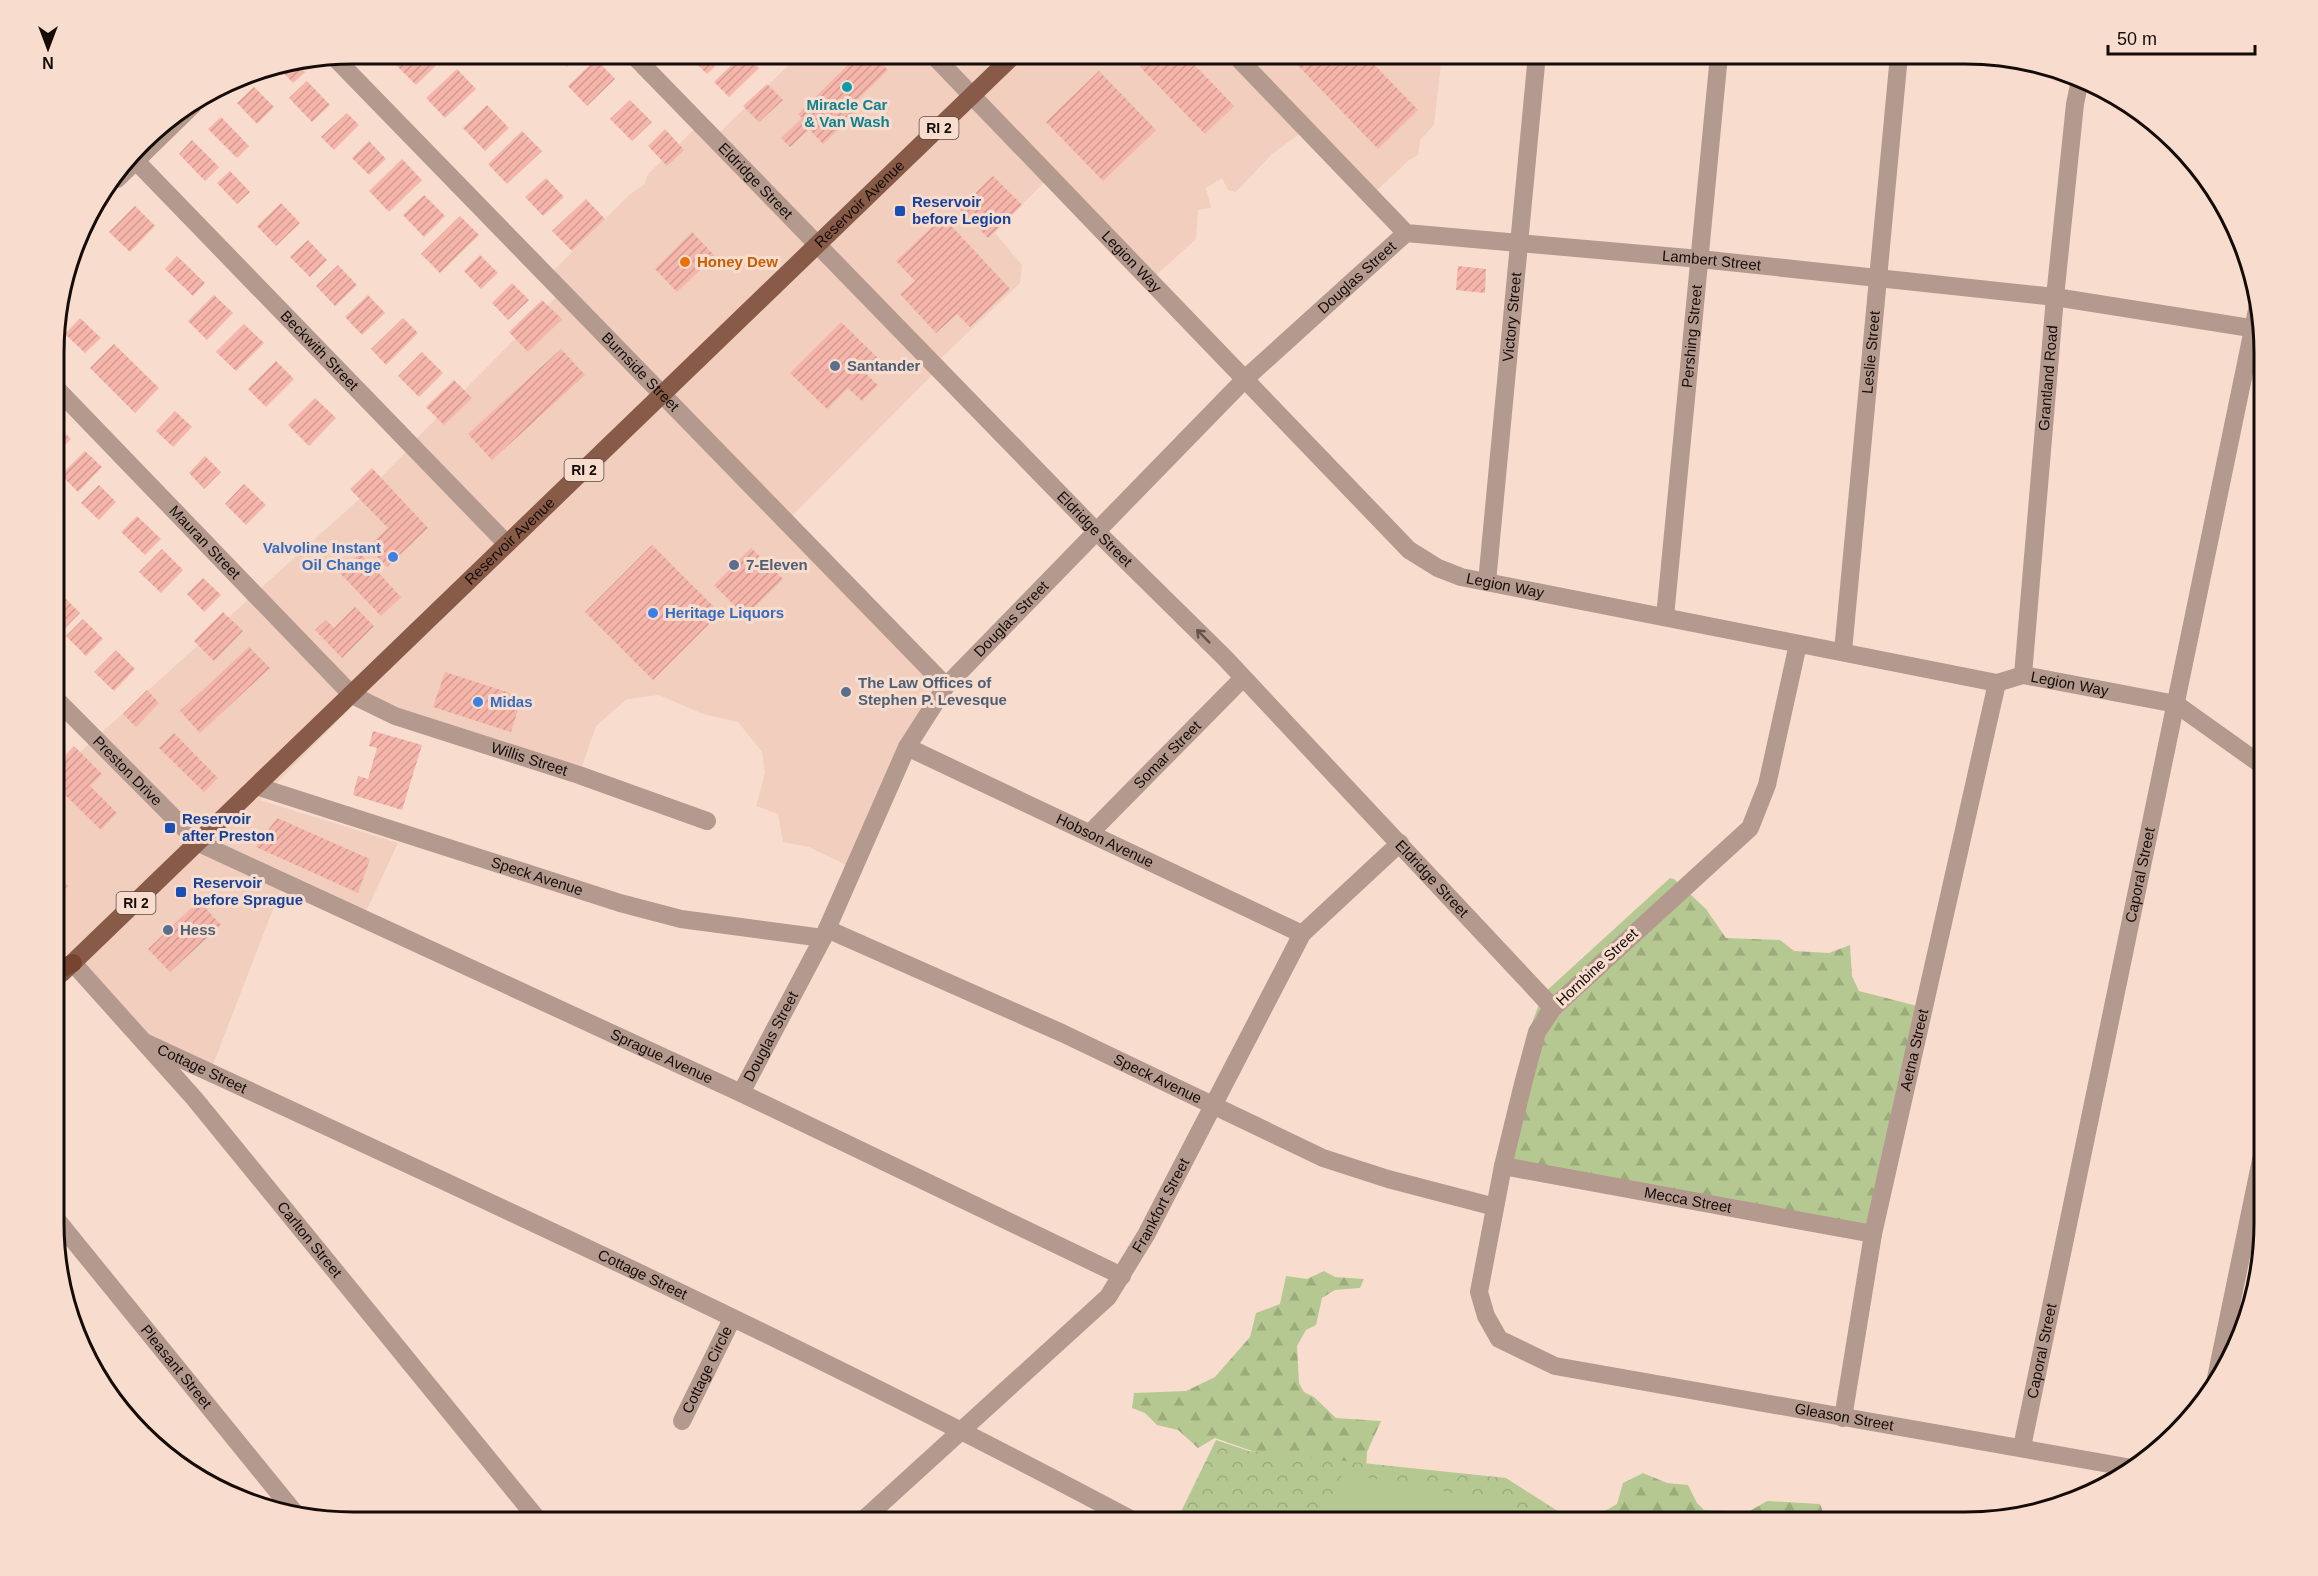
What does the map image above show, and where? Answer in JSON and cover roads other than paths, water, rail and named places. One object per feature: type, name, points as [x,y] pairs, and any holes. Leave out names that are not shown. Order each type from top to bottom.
[{"type":"highway","points":[[64,968],[73,963]]},
{"type":"main road","name":"Reservoir Avenue","points":[[64,971],[259,787],[352,694],[1005,64]]},
{"type":"street","name":"Eldridge Street","points":[[642,64],[1096,531],[1243,678],[1553,1008]]},
{"type":"street","name":"Legion Way","points":[[942,64],[1409,550],[1438,568],[1461,577],[1997,683],[2023,675],[2176,704],[2254,760]]},
{"type":"street","points":[[1244,64],[1406,233]]},
{"type":"street","name":"Victory Street","points":[[1487,582],[1536,64]]},
{"type":"street","name":"Pershing Street","points":[[1665,617],[1718,64]]},
{"type":"street","name":"Leslie Street","points":[[1844,651],[1898,64]]},
{"type":"street","name":"Burnside Street","points":[[341,65],[946,686]]},
{"type":"street","name":"Grantland Road","points":[[2023,675],[2055,297],[2078,88]]},
{"type":"street","name":"Beckwith Street","points":[[137,162],[507,544]]},
{"type":"street","name":"Lambert Street","points":[[1406,233],[1700,259],[2055,297],[2252,328]]},
{"type":"street","name":"Douglas Street","points":[[741,1093],[825,933],[907,747],[946,686],[1246,378],[1406,233]]},
{"type":"street","name":"Caporal Street","points":[[2022,1447],[2176,704],[2254,349]]},
{"type":"street","name":"Mauran Street","points":[[64,396],[352,694]]},
{"type":"street","name":"Hornbine Street","points":[[1555,1366],[1499,1339],[1486,1316],[1479,1292],[1503,1166],[1537,1032],[1553,1008],[1750,828],[1767,785],[1798,644]]},
{"type":"street","name":"Somar Street","points":[[1090,833],[1243,678]]},
{"type":"street","name":"Aetna Street","points":[[1844,1418],[1873,1234],[1997,683]]},
{"type":"street","name":"Willis Street","points":[[352,694],[395,716],[579,775],[707,821]]},
{"type":"street","name":"Preston Drive","points":[[64,707],[199,843]]},
{"type":"street","name":"Hobson Avenue","points":[[907,747],[1302,934]]},
{"type":"street","name":"Speck Avenue","points":[[259,787],[620,903],[681,919],[825,933],[1213,1103],[1323,1158],[1388,1179],[1495,1207]]},
{"type":"street","name":"Sprague Avenue","points":[[199,843],[741,1093],[1122,1276]]},
{"type":"street","name":"Frankfort Street","points":[[872,1512],[1108,1297],[1146,1235],[1302,934],[1400,843]]},
{"type":"street","name":"Carlton Street","points":[[73,963],[194,1098],[532,1512]]},
{"type":"street","name":"Cottage Street","points":[[144,1042],[963,1429],[1117,1512]]},
{"type":"street","name":"Mecca Street","points":[[1503,1166],[1873,1234]]},
{"type":"street","points":[[2220,1357],[2254,1194]]},
{"type":"street","name":"Pleasant Street","points":[[64,1229],[288,1504]]},
{"type":"street","name":"Cottage Circle","points":[[682,1420],[732,1319]]},
{"type":"street","name":"Gleason Street","points":[[1555,1366],[2121,1466]]},
{"type":"place","name":"Miracle Car & Van Wash","points":[[847,87]]},
{"type":"place","name":"Reservoir before Legion","points":[[900,211]]},
{"type":"place","name":"Honey Dew","points":[[685,262]]},
{"type":"place","name":"Santander","points":[[835,366]]},
{"type":"place","name":"Valvoline Instant Oil Change","points":[[393,557]]},
{"type":"place","name":"7-Eleven","points":[[734,565]]},
{"type":"place","name":"Heritage Liquors","points":[[653,613]]},
{"type":"place","name":"The Law Offices of Stephen P. Levesque","points":[[846,692]]},
{"type":"place","name":"Midas","points":[[478,702]]},
{"type":"place","name":"Reservoir after Preston","points":[[170,828]]},
{"type":"place","name":"Reservoir before Sprague","points":[[181,892]]},
{"type":"place","name":"Hess","points":[[168,930]]}]
